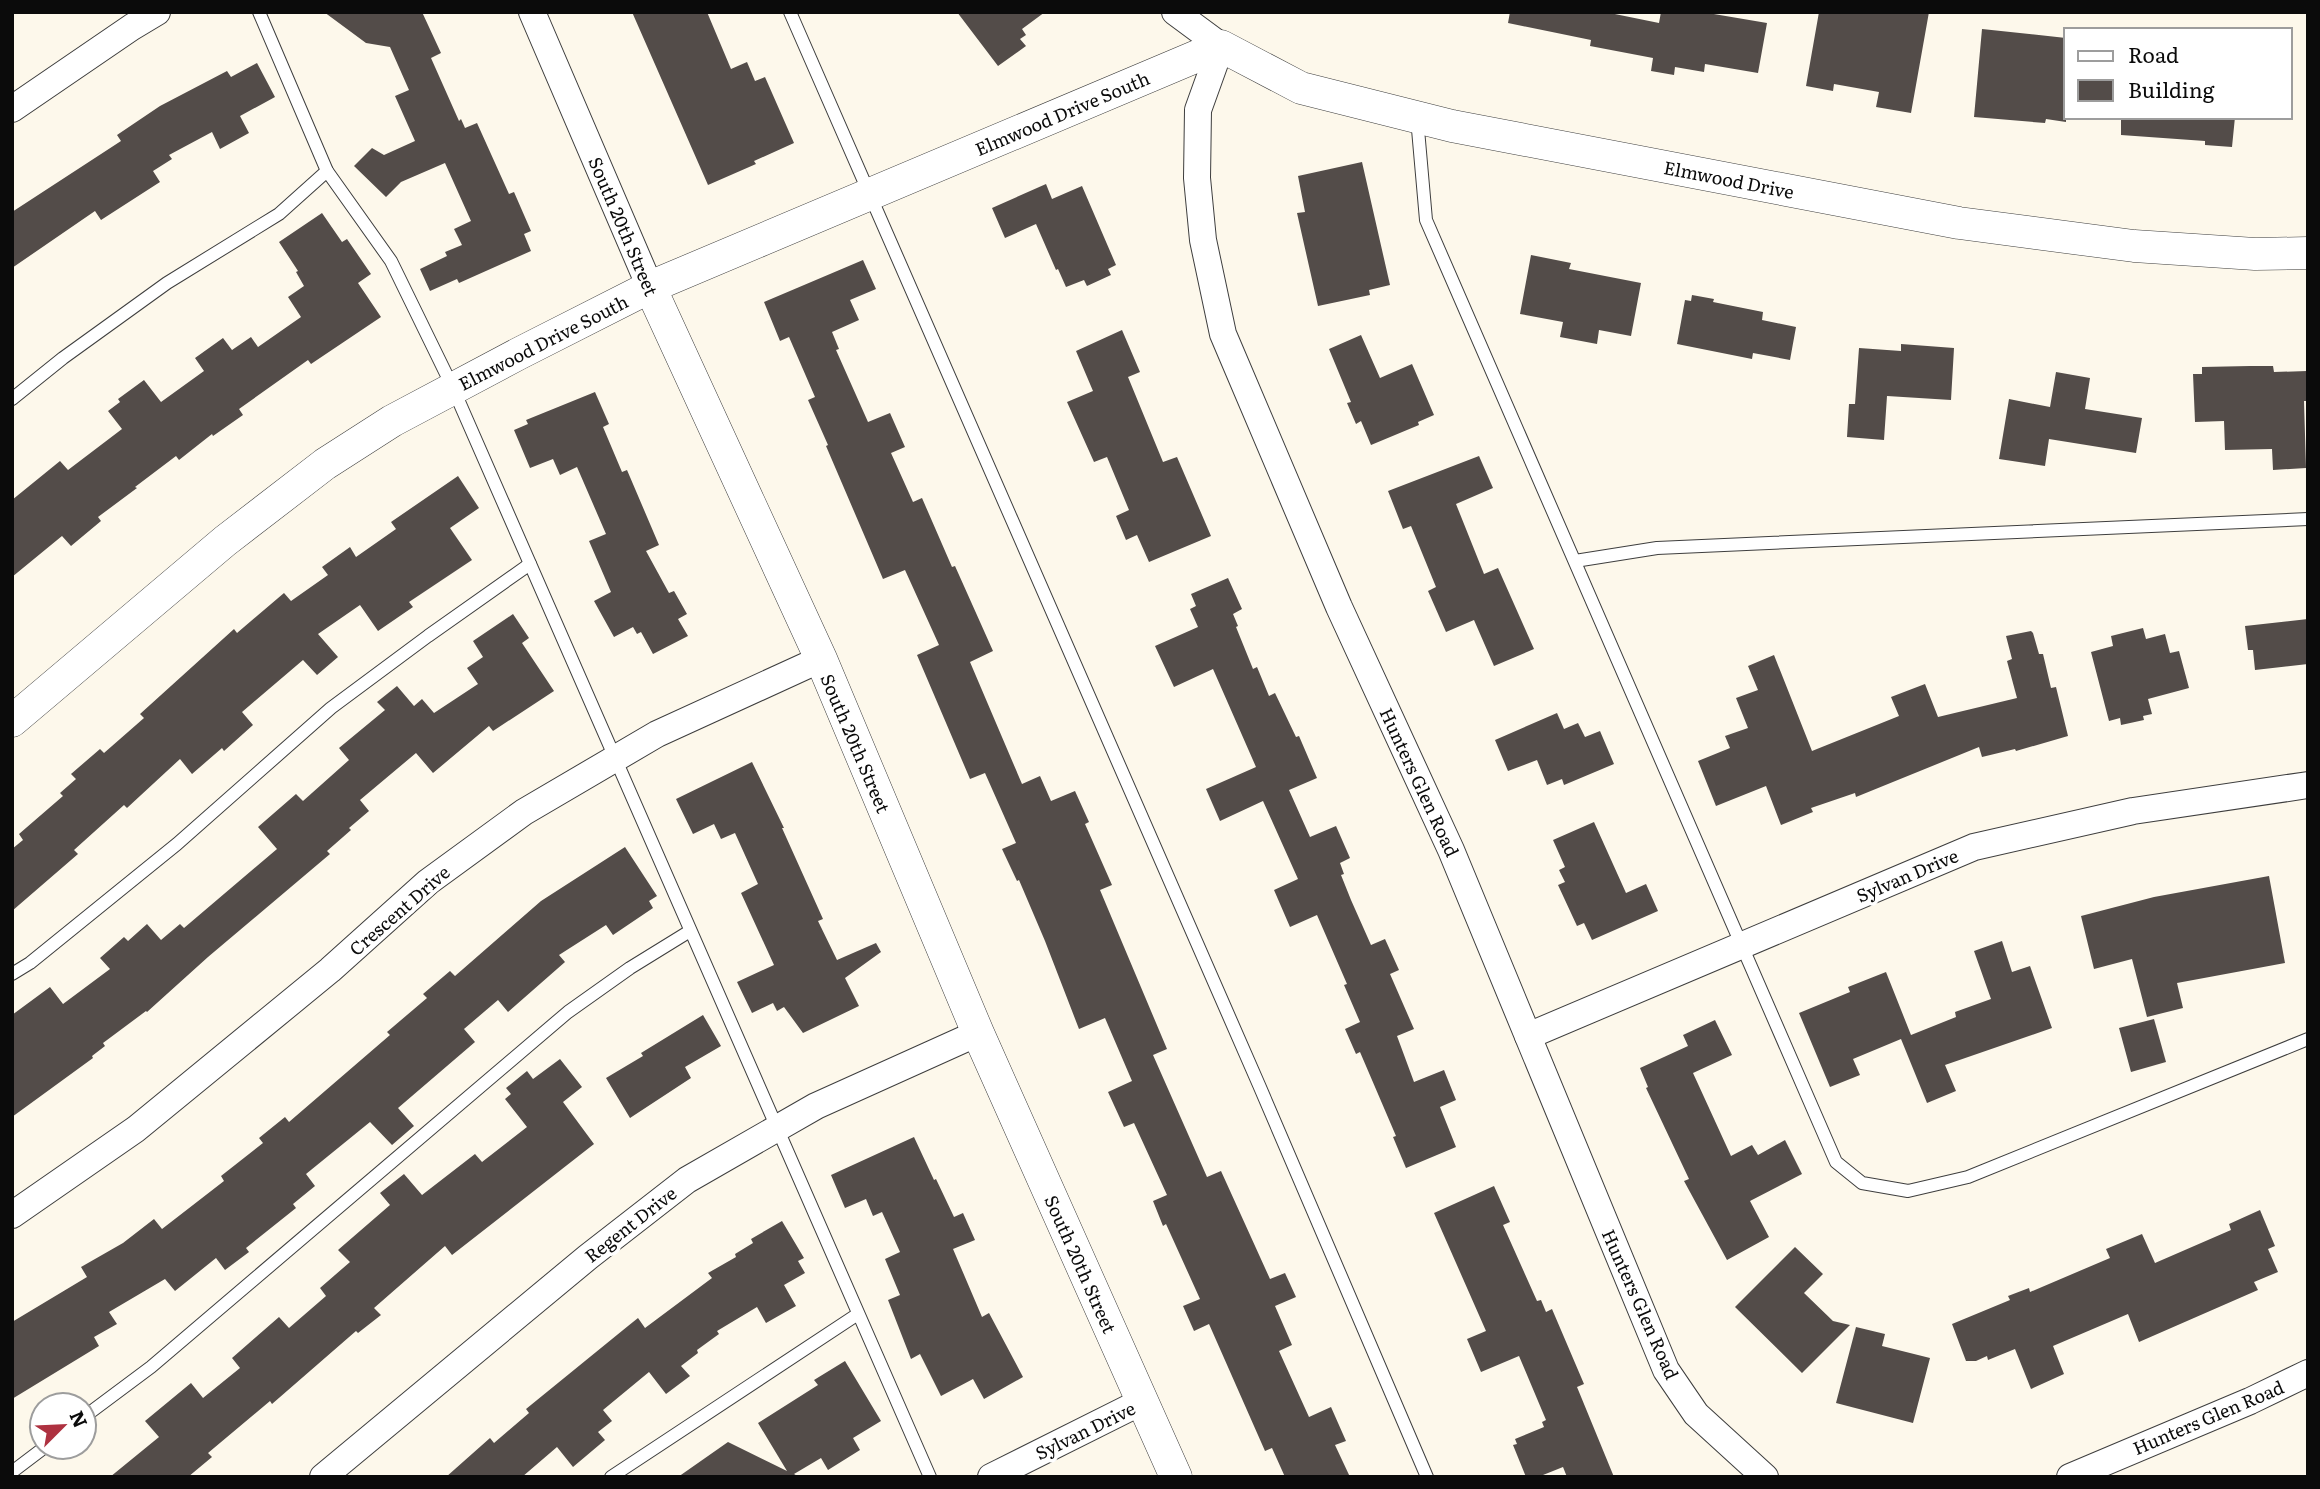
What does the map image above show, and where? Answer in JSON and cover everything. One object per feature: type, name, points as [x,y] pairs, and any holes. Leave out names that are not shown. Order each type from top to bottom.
[{"type":"street","points":[[12,109],[157,12]]},
{"type":"street","name":"South 20th Street","points":[[532,12],[650,287],[821,659],[978,1032],[1176,1477]]},
{"type":"street","name":"Elmwood Drive","points":[[1175,12],[1221,46],[1301,88],[1452,126],[1959,223],[2134,246],[2255,254],[2308,253]]},
{"type":"street","name":"Elmwood Drive South","points":[[12,721],[225,541],[325,464],[392,421],[650,287],[1221,46]]},
{"type":"street","name":"Hunters Glen Road","points":[[1221,46],[1198,110],[1197,178],[1203,240],[1223,334],[1339,607],[1451,850],[1666,1370],[1696,1414],[1765,1477]]},
{"type":"street","name":"Crescent Drive","points":[[12,1215],[136,1129],[330,970],[428,882],[524,812],[657,734],[821,659]]},
{"type":"street","name":"Sylvan Drive","points":[[1528,1035],[1974,846],[2133,811],[2308,785]]},
{"type":"street","name":"Regent Drive","points":[[323,1477],[578,1266],[687,1180],[816,1106],[978,1032]]},
{"type":"street","name":"Hunters Glen Road","points":[[2070,1477],[2308,1373]]},
{"type":"street","name":"Sylvan Drive","points":[[991,1477],[1143,1401]]},
{"type":"lane","points":[[259,12],[327,171],[391,261],[453,388],[930,1477]]},
{"type":"lane","points":[[790,12],[1259,1085],[1427,1477]]},
{"type":"lane","points":[[1417,117],[1426,220],[1836,1162],[1862,1183],[1908,1191],[1968,1177],[2308,1039]]},
{"type":"lane","points":[[12,399],[167,284],[279,214],[327,171]]},
{"type":"lane","points":[[1575,561],[1657,548],[2308,519]]},
{"type":"lane","points":[[12,974],[30,963],[177,844],[331,708],[530,564]]},
{"type":"lane","points":[[98,1407],[151,1367],[568,1012],[630,968],[690,931]]},
{"type":"lane","points":[[611,1477],[858,1314]]},
{"type":"lane","points":[[12,1472],[28,1460]]},
{"type":"building","points":[[324,12],[422,12],[441,53],[431,58],[459,121],[461,119],[465,128],[477,123],[509,194],[514,192],[531,231],[524,234],[531,251],[459,283],[457,279],[430,291],[420,269],[447,256],[445,252],[462,245],[454,229],[471,221],[445,163],[401,182],[386,197],[354,166],[372,148],[384,155],[415,141],[395,96],[409,90],[390,47],[366,43]]},
{"type":"building","points":[[632,12],[707,12],[731,69],[747,62],[755,81],[765,77],[794,143],[754,161],[756,164],[708,185]]},
{"type":"building","points":[[957,12],[1045,12],[1022,29],[1026,35],[1020,39],[1026,46],[998,66]]},
{"type":"building","points":[[1510,12],[1605,12],[1659,23],[1661,12],[1702,12],[1767,23],[1758,73],[1705,64],[1704,72],[1675,67],[1674,75],[1651,71],[1653,58],[1590,46],[1591,40],[1508,23]]},
{"type":"building","points":[[1819,12],[1929,12],[1911,113],[1876,107],[1879,92],[1834,84],[1833,91],[1806,86]]},
{"type":"building","points":[[1982,29],[2064,38],[2066,122],[2046,119],[2045,123],[1974,117]]},
{"type":"building","points":[[257,63],[275,97],[240,116],[249,133],[220,149],[212,132],[169,155],[172,159],[153,171],[160,182],[101,220],[95,211],[12,268],[12,212],[121,141],[117,135],[160,106],[227,71],[231,77]]},
{"type":"building","points":[[2121,119],[2235,119],[2232,147],[2205,145],[2205,141],[2121,135]]},
{"type":"building","points":[[1362,162],[1390,285],[1369,290],[1370,295],[1318,306],[1297,213],[1305,212],[1298,176]]},
{"type":"building","points":[[1046,184],[1052,199],[1082,186],[1116,265],[1108,269],[1111,275],[1087,286],[1084,280],[1066,287],[1036,224],[1005,238],[992,208]]},
{"type":"building","points":[[322,213],[342,242],[347,239],[371,274],[358,283],[381,317],[311,364],[308,360],[239,409],[243,415],[213,436],[212,434],[179,460],[176,456],[135,487],[137,488],[98,517],[101,521],[71,546],[62,536],[12,577],[12,500],[60,461],[68,470],[122,429],[108,411],[120,402],[118,399],[144,380],[161,402],[204,371],[195,358],[223,338],[232,350],[251,337],[258,347],[301,317],[288,297],[304,286],[296,272],[298,271],[279,242]]},
{"type":"building","points":[[1531,255],[1571,263],[1569,269],[1641,283],[1631,336],[1599,330],[1597,344],[1560,337],[1563,322],[1520,314]]},
{"type":"building","points":[[863,260],[876,289],[850,300],[859,320],[832,332],[839,349],[836,350],[868,422],[890,413],[905,447],[891,453],[913,502],[922,498],[993,651],[970,662],[1022,784],[1040,776],[1051,801],[1075,791],[1089,822],[1085,824],[1112,885],[1100,890],[1167,1049],[1153,1055],[1207,1177],[1221,1171],[1270,1279],[1285,1273],[1296,1297],[1275,1306],[1292,1345],[1279,1351],[1309,1417],[1331,1407],[1346,1441],[1335,1445],[1350,1477],[1285,1477],[1272,1448],[1265,1451],[1209,1324],[1194,1331],[1183,1306],[1200,1299],[1153,1201],[1167,1195],[1134,1123],[1124,1127],[1108,1092],[1132,1081],[1105,1018],[1079,1029],[1019,880],[1017,881],[1002,849],[1016,843],[985,773],[970,779],[917,655],[939,645],[905,570],[883,579],[808,400],[815,397],[789,337],[780,341],[764,302]]},
{"type":"building","points":[[1692,295],[1763,312],[1762,320],[1796,327],[1790,360],[1753,353],[1752,359],[1677,344],[1685,300],[1691,301]]},
{"type":"building","points":[[1122,330],[1140,372],[1128,377],[1163,462],[1177,457],[1211,536],[1149,562],[1137,535],[1126,540],[1116,516],[1129,510],[1107,457],[1094,462],[1067,402],[1093,391],[1076,351]]},
{"type":"building","points":[[1361,335],[1380,378],[1412,364],[1434,415],[1418,422],[1419,425],[1371,445],[1361,421],[1356,424],[1347,403],[1351,402],[1329,349]]},
{"type":"building","points":[[1901,344],[1954,348],[1951,400],[1887,396],[1884,440],[1847,437],[1849,404],[1855,404],[1859,348],[1901,351]]},
{"type":"building","points":[[2273,366],[2274,372],[2307,371],[2308,401],[2304,401],[2306,468],[2273,470],[2272,449],[2225,450],[2224,421],[2195,422],[2193,374],[2202,374],[2202,367]]},
{"type":"building","points":[[2056,372],[2090,378],[2085,409],[2142,418],[2136,453],[2049,439],[2045,466],[1999,459],[2009,399],[2050,407]]},
{"type":"building","points":[[595,392],[609,424],[603,427],[622,472],[627,470],[659,545],[646,551],[669,593],[674,591],[687,614],[678,619],[688,636],[653,654],[641,632],[637,634],[633,627],[614,637],[594,601],[611,592],[589,541],[606,534],[577,467],[560,475],[553,459],[530,468],[514,430],[528,424],[526,420]]},
{"type":"building","points":[[1479,456],[1493,488],[1456,504],[1484,574],[1498,568],[1534,649],[1494,666],[1474,620],[1446,632],[1428,591],[1436,587],[1411,526],[1403,529],[1388,491]]},
{"type":"building","points":[[458,476],[479,508],[450,528],[472,560],[409,602],[413,607],[378,631],[360,605],[318,634],[338,657],[317,675],[303,660],[242,712],[253,725],[224,751],[222,748],[192,774],[180,759],[127,808],[124,805],[74,850],[78,854],[12,911],[12,849],[23,840],[19,834],[63,796],[60,793],[76,779],[71,774],[100,749],[104,753],[144,718],[140,714],[234,629],[237,633],[284,593],[291,601],[328,575],[322,567],[350,547],[356,557],[396,529],[391,522]]},
{"type":"building","points":[[1228,578],[1242,609],[1233,614],[1253,669],[1257,667],[1269,696],[1275,693],[1296,737],[1299,736],[1317,778],[1289,790],[1310,837],[1336,826],[1350,858],[1340,863],[1344,874],[1341,875],[1351,900],[1371,945],[1385,939],[1399,970],[1390,974],[1414,1029],[1397,1036],[1414,1082],[1444,1070],[1456,1100],[1440,1107],[1456,1147],[1406,1168],[1393,1137],[1396,1136],[1360,1052],[1356,1054],[1345,1029],[1360,1022],[1344,985],[1347,984],[1317,915],[1290,927],[1274,890],[1298,879],[1263,801],[1220,821],[1206,789],[1256,767],[1213,669],[1174,687],[1155,646],[1198,627],[1190,609],[1196,606],[1191,594]]},
{"type":"building","points":[[513,614],[529,638],[522,643],[554,691],[493,731],[489,726],[433,773],[416,753],[360,800],[369,811],[327,851],[330,854],[147,1012],[103,1043],[105,1046],[92,1056],[93,1058],[12,1117],[12,1015],[50,987],[63,1004],[110,969],[100,958],[124,937],[128,941],[147,924],[161,940],[180,924],[184,928],[277,849],[258,827],[296,794],[303,801],[349,760],[339,748],[385,710],[377,702],[397,686],[414,706],[422,699],[434,713],[478,684],[467,668],[483,657],[473,641]]},
{"type":"building","points":[[2308,619],[2308,664],[2255,670],[2253,650],[2248,650],[2245,626]]},
{"type":"building","points":[[2143,628],[2146,639],[2165,634],[2170,653],[2179,651],[2189,688],[2148,699],[2152,714],[2143,716],[2144,720],[2121,725],[2120,718],[2109,721],[2091,652],[2113,646],[2111,636]]},
{"type":"building","points":[[2031,631],[2039,654],[2043,654],[2051,688],[2056,687],[2068,736],[2016,751],[2015,749],[1982,757],[1979,747],[1856,797],[1855,793],[1811,808],[1813,812],[1781,825],[1766,786],[1716,806],[1698,761],[1730,748],[1725,736],[1748,728],[1736,698],[1758,690],[1748,666],[1774,655],[1812,751],[1899,716],[1891,697],[1925,684],[1938,717],[2017,698],[2007,661],[2012,659],[2006,636]]},
{"type":"building","points":[[1557,713],[1564,729],[1578,723],[1585,737],[1600,731],[1614,764],[1564,785],[1562,779],[1547,785],[1537,760],[1508,771],[1495,740]]},
{"type":"building","points":[[752,762],[784,828],[823,919],[818,921],[837,960],[876,943],[881,952],[845,978],[859,1006],[803,1033],[784,1007],[777,1011],[773,1003],[752,1013],[737,982],[774,965],[741,893],[758,884],[735,833],[721,839],[714,824],[693,834],[676,799]]},
{"type":"building","points":[[1594,822],[1626,893],[1646,884],[1658,911],[1592,940],[1584,923],[1577,926],[1558,885],[1565,882],[1559,870],[1565,867],[1553,840]]},
{"type":"building","points":[[625,847],[657,896],[649,901],[653,908],[613,935],[606,925],[559,955],[565,962],[508,1012],[498,1000],[464,1029],[475,1042],[398,1108],[414,1126],[392,1145],[370,1122],[306,1174],[315,1186],[293,1204],[296,1208],[246,1248],[249,1252],[225,1270],[216,1258],[175,1291],[165,1279],[109,1312],[117,1324],[94,1337],[99,1346],[12,1399],[12,1322],[87,1277],[81,1267],[123,1243],[154,1219],[162,1229],[224,1181],[221,1176],[263,1143],[259,1138],[285,1117],[289,1122],[390,1035],[387,1032],[427,998],[423,994],[450,971],[455,976],[541,901]]},
{"type":"building","points":[[2269,876],[2285,963],[2177,983],[2183,1008],[2147,1017],[2132,959],[2094,969],[2081,916],[2154,897]]},
{"type":"building","points":[[2002,941],[2012,972],[2030,966],[2052,1028],[1945,1065],[1956,1091],[1927,1103],[1901,1039],[1853,1059],[1860,1075],[1830,1087],[1799,1013],[1850,992],[1848,987],[1886,972],[1911,1035],[1956,1017],[1955,1012],[1991,999],[1974,951]]},
{"type":"building","points":[[703,1015],[721,1046],[685,1067],[691,1078],[630,1118],[606,1078]]},
{"type":"building","points":[[2154,1019],[2166,1062],[2131,1072],[2119,1028]]},
{"type":"building","points":[[1715,1020],[1732,1055],[1693,1073],[1731,1156],[1752,1145],[1758,1155],[1785,1140],[1802,1174],[1750,1201],[1769,1237],[1727,1260],[1684,1181],[1689,1179],[1646,1088],[1648,1087],[1640,1068],[1688,1046],[1683,1035]]},
{"type":"building","points":[[560,1059],[582,1087],[563,1102],[594,1144],[452,1255],[445,1246],[374,1308],[381,1315],[358,1333],[356,1331],[272,1404],[270,1401],[208,1453],[212,1457],[188,1477],[110,1477],[159,1437],[145,1421],[191,1383],[203,1398],[240,1368],[232,1358],[279,1317],[289,1328],[326,1296],[320,1288],[350,1262],[338,1250],[390,1205],[380,1193],[404,1174],[422,1195],[475,1154],[482,1162],[527,1127],[505,1099],[511,1094],[506,1088],[527,1071],[533,1079]]},
{"type":"building","points":[[914,1137],[954,1217],[963,1213],[975,1240],[953,1249],[982,1317],[989,1313],[1023,1377],[984,1399],[973,1379],[941,1396],[920,1354],[911,1359],[888,1300],[900,1295],[885,1259],[900,1252],[882,1212],[873,1216],[866,1199],[845,1208],[831,1175]]},
{"type":"building","points":[[1494,1186],[1510,1222],[1503,1225],[1537,1301],[1541,1300],[1546,1312],[1552,1309],[1584,1384],[1577,1387],[1614,1477],[1567,1477],[1563,1467],[1538,1477],[1526,1477],[1513,1445],[1517,1444],[1515,1439],[1544,1427],[1542,1422],[1546,1420],[1519,1356],[1481,1372],[1467,1339],[1486,1331],[1434,1213]]},
{"type":"building","points":[[2260,1210],[2275,1246],[2268,1249],[2278,1272],[2254,1282],[2258,1290],[2139,1342],[2128,1314],[2053,1346],[2064,1374],[2031,1389],[2015,1349],[1988,1360],[1987,1356],[1976,1361],[1966,1361],[1952,1324],[2010,1300],[2008,1296],[2029,1288],[2030,1292],[2110,1258],[2106,1249],[2142,1234],[2155,1263],[2231,1230],[2229,1224]]},
{"type":"building","points":[[782,1221],[804,1258],[798,1261],[805,1273],[784,1285],[796,1306],[766,1323],[757,1307],[717,1331],[719,1334],[681,1366],[690,1376],[666,1394],[649,1372],[603,1410],[612,1421],[598,1432],[605,1440],[573,1467],[557,1447],[522,1477],[446,1477],[490,1438],[494,1443],[529,1413],[526,1409],[638,1318],[645,1328],[712,1278],[708,1273],[736,1257],[735,1254],[753,1243],[751,1239]]},
{"type":"building","points":[[1795,1247],[1823,1274],[1804,1293],[1833,1321],[1850,1325],[1802,1373],[1735,1307]]},
{"type":"building","points":[[1856,1327],[1885,1334],[1882,1346],[1930,1358],[1913,1423],[1836,1403]]},
{"type":"building","points":[[845,1361],[881,1421],[853,1438],[860,1450],[828,1470],[821,1458],[794,1474],[799,1477],[678,1477],[728,1442],[787,1471],[758,1423],[818,1385],[814,1380]]}]
